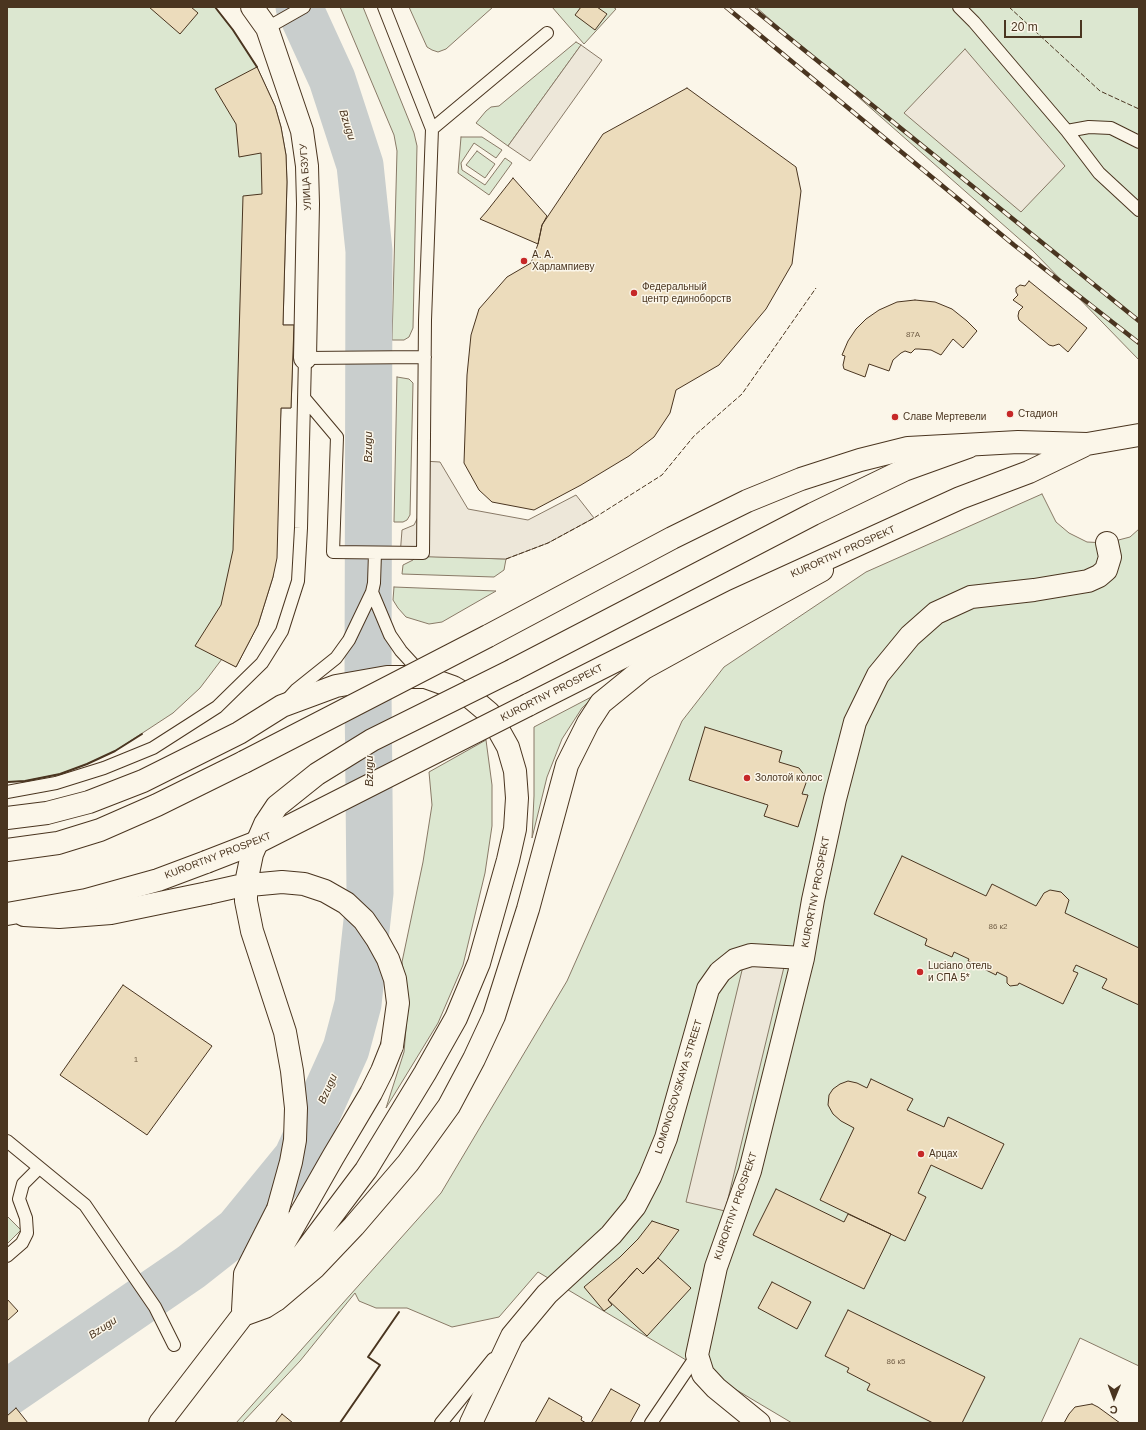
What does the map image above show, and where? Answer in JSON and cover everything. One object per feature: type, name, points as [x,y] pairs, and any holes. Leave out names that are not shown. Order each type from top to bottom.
[{"type":"main road","name":"УЛИЦА БЗУГУ","points":[[252,7],[267,28],[302,131],[306,159],[308,204],[305,358]]},
{"type":"main road","name":"KURORTNY PROSPEKT","points":[[7,850],[58,843],[100,830],[157,805],[244,762],[488,636],[672,538],[747,501],[801,479],[860,460],[908,448],[971,446],[1018,442],[1087,444],[1139,435]]},
{"type":"main road","name":"KURORTNY PROSPEKT","points":[[7,914],[86,900],[158,880],[260,841],[734,601],[960,498],[1029,472],[1087,444]]},
{"type":"main road","points":[[243,1315],[245,1274],[278,1209],[291,1162],[295,1140],[296,1108],[292,1071],[284,1032],[252,931],[246,901],[246,883],[252,854],[266,824],[277,806],[317,774],[372,740],[513,670],[813,514],[904,470],[971,446]]},
{"type":"main road","points":[[243,1315],[265,1307],[276,1300],[315,1267],[354,1226],[408,1162],[452,1099],[474,1059],[494,1016],[528,909],[567,765],[588,723],[601,703],[644,668],[909,522]]},
{"type":"main road","name":"KURORTNY PROSPEKT","points":[[697,1356],[716,1267],[750,1171],[803,958],[813,900],[835,799],[855,722],[878,675],[910,636],[936,613],[971,597],[1034,590],[1088,581],[1099,576],[1106,570],[1110,557],[1107,543]]},
{"type":"main road","points":[[7,818],[47,812],[89,802],[143,781],[239,733],[282,706],[336,686],[387,677],[425,677],[453,687],[470,697],[489,713],[508,746],[515,771],[517,798],[515,829],[508,860],[479,963],[456,1018],[425,1073],[366,1170],[300,1258],[276,1300]]},
{"type":"main road","points":[[7,914],[59,917],[111,913],[239,886],[282,882],[304,884],[325,891],[346,903],[364,920],[388,959],[395,979],[398,1003],[392,1046],[371,1093],[243,1315],[160,1423]]},
{"type":"main road","name":"LOMONOSOVSKAYA STREET","points":[[471,1423],[512,1336],[546,1294],[611,1235],[635,1206],[650,1177],[666,1138],[708,989],[720,972],[735,960],[751,955],[803,958]]},
{"type":"main road","points":[[697,1356],[703,1374],[716,1388],[759,1423]]},
{"type":"lane","points":[[267,28],[304,7]]},
{"type":"lane","points":[[305,399],[337,437],[333,552],[423,553],[425,357],[432,129],[384,7]]},
{"type":"lane","points":[[959,7],[974,22],[1067,131],[1099,173],[1139,210]]},
{"type":"lane","points":[[432,129],[547,33]]},
{"type":"lane","points":[[1067,131],[1089,127],[1110,128],[1139,142]]},
{"type":"lane","points":[[7,792],[56,783],[104,768],[153,748],[218,707],[262,664],[282,631],[298,581],[302,528],[305,358],[425,357]]},
{"type":"lane","points":[[282,706],[296,690],[336,658],[349,640],[372,592],[374,583],[375,553]]},
{"type":"lane","points":[[372,592],[390,635],[401,651],[425,677]]},
{"type":"lane","points":[[7,1142],[85,1205],[155,1307],[174,1345]]},
{"type":"lane","points":[[7,1256],[22,1243],[27,1233],[26,1218],[19,1199],[23,1184],[39,1168]]},
{"type":"lane","points":[[441,1423],[512,1336]]},
{"type":"lane","points":[[651,1423],[697,1356]]},
{"type":"green space","points":[[7,7],[215,7],[233,30],[257,67],[275,106],[281,127],[286,155],[287,182],[283,325],[294,325],[291,408],[281,408],[273,577],[258,625],[236,667],[222,659],[200,688],[173,713],[115,751],[60,774],[25,781],[7,782]]},
{"type":"green space","points":[[340,7],[363,7],[414,133],[417,146],[413,328],[409,337],[404,340],[392,340],[397,151],[394,135]]},
{"type":"green space","points":[[409,7],[493,7],[446,49],[438,52],[427,47]]},
{"type":"green space","points":[[552,7],[613,7],[616,9],[584,44]]},
{"type":"green space","points":[[756,7],[1139,7],[1139,360],[1033,251]]},
{"type":"green space","points":[[576,42],[581,45],[508,146],[476,123],[486,111],[491,107],[499,106]]},
{"type":"green space","points":[[461,137],[482,137],[502,150],[496,158],[474,143],[461,163],[462,170],[485,185],[505,158],[512,163],[489,195],[458,173]]},
{"type":"green space","points":[[477,151],[495,164],[485,178],[466,165]]},
{"type":"green space","points":[[397,377],[409,379],[413,383],[410,515],[407,520],[403,522],[394,522]]},
{"type":"green space","name":"Luciano отель и СПА 5*","points":[[1042,494],[1056,522],[1069,533],[1087,542],[1107,543],[1130,537],[1139,529],[1139,1366],[1080,1338],[1041,1423],[792,1423],[538,1272],[499,1317],[452,1327],[407,1308],[376,1308],[359,1301],[355,1293],[300,1361],[242,1423],[236,1423],[441,1193],[567,981],[682,721],[724,667],[866,572]]},
{"type":"green space","points":[[417,556],[506,559],[504,570],[494,577],[402,574],[403,565],[413,560]]},
{"type":"green space","points":[[394,587],[496,591],[442,622],[429,624],[406,617],[393,600]]},
{"type":"green space","points":[[597,694],[582,708],[562,739],[547,777],[532,838],[534,796],[534,727]]},
{"type":"green space","points":[[486,740],[492,785],[492,826],[485,873],[463,965],[438,1023],[386,1108],[404,1052],[408,1004],[402,962],[423,862],[432,805],[429,772]]},
{"type":"green space","points":[[7,1216],[21,1230],[7,1244]]},
{"type":"shaded area","points":[[581,45],[602,60],[530,161],[508,146]]},
{"type":"shaded area","points":[[965,49],[1065,166],[1021,212],[904,113]]},
{"type":"shaded area","points":[[423,461],[440,462],[468,509],[528,520],[576,495],[594,518],[548,543],[506,559],[400,556],[402,530],[414,525],[418,517]]},
{"type":"shaded area","points":[[745,958],[784,967],[725,1211],[686,1202]]},
{"type":"building","points":[[149,7],[191,7],[198,13],[180,34]]},
{"type":"building","points":[[581,7],[597,7],[607,14],[595,30],[575,15]]},
{"type":"building","points":[[257,67],[275,106],[281,127],[286,155],[287,182],[283,325],[294,325],[291,408],[281,408],[277,558],[273,577],[258,625],[236,667],[195,646],[221,605],[233,550],[243,196],[262,194],[261,153],[239,157],[236,124],[215,89]]},
{"type":"building","name":"Федеральный центр единоборств","points":[[687,88],[796,167],[801,191],[792,264],[766,309],[719,365],[676,390],[670,413],[654,437],[629,456],[581,485],[534,510],[492,502],[479,490],[464,463],[467,375],[471,335],[479,309],[507,277],[531,263],[538,244],[542,225],[603,134]]},
{"type":"building","points":[[513,178],[547,216],[542,225],[538,244],[480,219]]},
{"type":"building","points":[[1029,281],[1087,328],[1068,352],[1059,344],[1053,346],[1049,345],[1019,320],[1019,311],[1023,307],[1013,300],[1018,295],[1016,288],[1020,285],[1025,286]]},
{"type":"building","points":[[915,300],[935,302],[952,309],[977,331],[963,348],[953,339],[941,355],[931,350],[915,349],[911,353],[905,351],[893,360],[889,371],[869,364],[865,377],[844,369],[843,365],[845,356],[842,355],[848,341],[856,329],[866,319],[879,310],[897,302]]},
{"type":"building","name":"Золотой колос","points":[[705,727],[782,751],[779,762],[799,768],[805,776],[806,783],[802,794],[808,795],[798,827],[764,816],[768,805],[689,780]]},
{"type":"building","points":[[902,856],[986,896],[992,884],[1036,906],[1044,893],[1050,890],[1061,892],[1069,900],[1065,913],[1139,948],[1139,1005],[1102,988],[1107,979],[1076,965],[1073,971],[1078,973],[1063,1004],[1019,983],[1018,985],[1010,986],[1007,983],[1007,977],[997,972],[996,975],[954,952],[952,957],[925,945],[927,939],[874,914]]},
{"type":"building","points":[[123,985],[212,1046],[147,1135],[60,1075]]},
{"type":"building","name":"Арцах","points":[[871,1079],[913,1099],[907,1110],[944,1127],[948,1117],[1004,1144],[982,1189],[931,1165],[918,1193],[926,1197],[905,1241],[820,1200],[854,1128],[841,1121],[833,1114],[828,1105],[829,1095],[833,1089],[848,1081],[857,1083],[867,1088]]},
{"type":"building","points":[[776,1189],[844,1222],[848,1214],[891,1234],[864,1289],[753,1235]]},
{"type":"building","points":[[652,1221],[679,1230],[658,1258],[643,1274],[637,1268],[608,1300],[612,1305],[604,1311],[584,1287],[620,1257],[638,1239]]},
{"type":"building","points":[[658,1258],[691,1288],[647,1336],[608,1300],[637,1268],[643,1274]]},
{"type":"building","points":[[772,1282],[811,1302],[797,1329],[758,1308]]},
{"type":"building","points":[[7,1299],[18,1311],[7,1321]]},
{"type":"building","points":[[848,1310],[985,1377],[962,1423],[933,1423],[867,1390],[870,1384],[847,1372],[849,1368],[825,1356]]},
{"type":"building","points":[[611,1389],[640,1405],[630,1423],[591,1423]]},
{"type":"building","points":[[549,1398],[582,1417],[581,1420],[586,1423],[535,1423]]},
{"type":"building","points":[[1092,1404],[1120,1423],[1064,1423],[1075,1407]]},
{"type":"building","points":[[16,1408],[28,1423],[7,1423],[7,1416]]},
{"type":"building","points":[[282,1414],[293,1423],[275,1423]]},
{"type":"waterway","name":"Bzugu","points":[[7,1393],[191,1267],[238,1230],[297,1158],[346,1049],[358,1004],[370,893],[368,690],[369,251],[360,165],[332,79],[299,7]]},
{"type":"railway","points":[[726,7],[1014,245],[1139,343]]},
{"type":"railway","points":[[751,7],[1139,321]]},
{"type":"fence","points":[[1009,7],[1100,91],[1139,109]]},
{"type":"fence","points":[[506,559],[548,543],[594,518],[662,475],[694,436],[742,394],[816,288]]},
{"type":"wall","points":[[215,7],[233,30],[257,67]]},
{"type":"wall","points":[[7,782],[25,781],[60,774],[115,751],[142,734]]},
{"type":"wall","points":[[340,1423],[380,1365],[368,1357],[399,1312]]},
{"type":"place","name":"А. А. Харлампиеву","points":[[524,261]]},
{"type":"place","name":"Федеральный центр единоборств","points":[[634,293]]},
{"type":"place","name":"Стадион","points":[[1010,414]]},
{"type":"place","name":"Славе Мертевели","points":[[895,417]]},
{"type":"place","name":"Золотой колос","points":[[747,778]]},
{"type":"place","name":"Luciano отель и СПА 5*","points":[[920,972]]},
{"type":"place","name":"Арцах","points":[[921,1154]]}]
